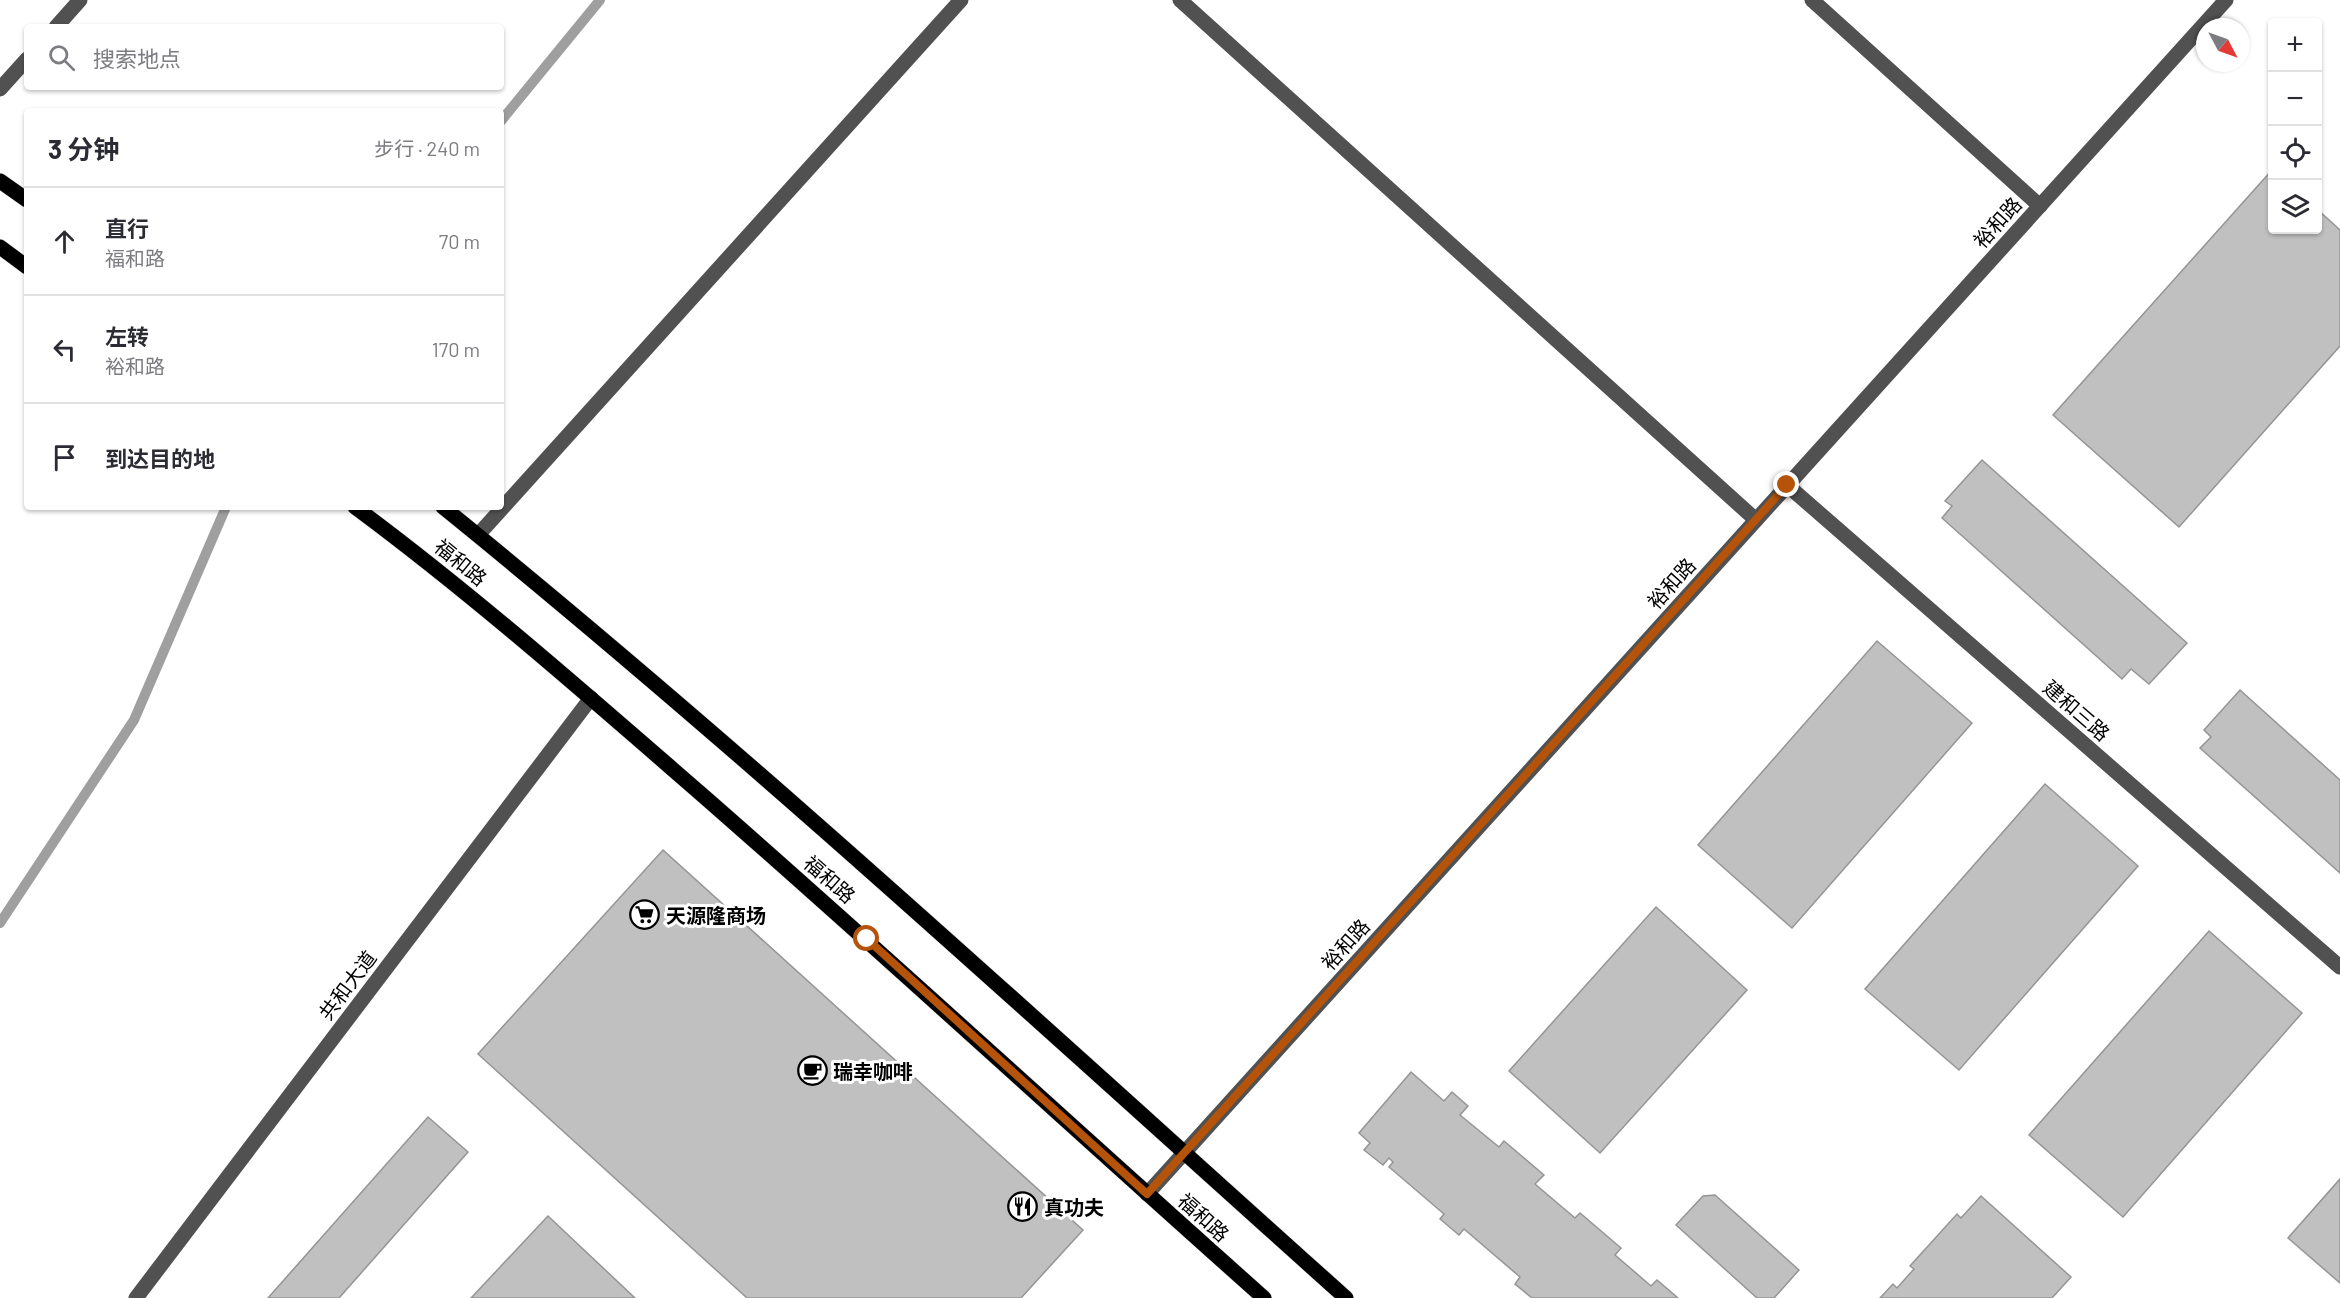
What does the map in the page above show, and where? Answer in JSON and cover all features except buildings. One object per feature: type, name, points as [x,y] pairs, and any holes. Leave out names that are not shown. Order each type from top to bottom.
[{"type":"main road","points":[[0,181],[24,198]]},
{"type":"main road","points":[[0,247],[24,265]]},
{"type":"main road","name":"福和路","points":[[359,510],[517,634],[591,698],[867,939],[1264,1298]]},
{"type":"main road","name":"福和路","points":[[447,510],[614,648],[902,900],[1346,1298]]},
{"type":"street","points":[[59,24],[80,0]]},
{"type":"street","points":[[504,506],[961,0]]},
{"type":"street","points":[[1180,0],[1756,520]]},
{"type":"street","points":[[1812,0],[2040,206]]},
{"type":"street","name":"裕和路","points":[[1147,1194],[2226,0]]},
{"type":"street","points":[[0,89],[24,62]]},
{"type":"street","name":"建和三路","points":[[1787,485],[2340,967]]},
{"type":"street","points":[[478,535],[501,510]]},
{"type":"street","name":"共和大道","points":[[136,1298],[591,698]]},
{"type":"waterway","points":[[504,117],[600,0]]},
{"type":"waterway","points":[[0,923],[134,720],[225,510]]},
{"type":"place","name":"天源隆商场","points":[[645,915]]},
{"type":"place","name":"瑞幸咖啡","points":[[812,1071]]},
{"type":"place","name":"真功夫","points":[[1023,1207]]},
{"type":"route","points":[[867,939],[1147,1194],[1787,485]]}]
